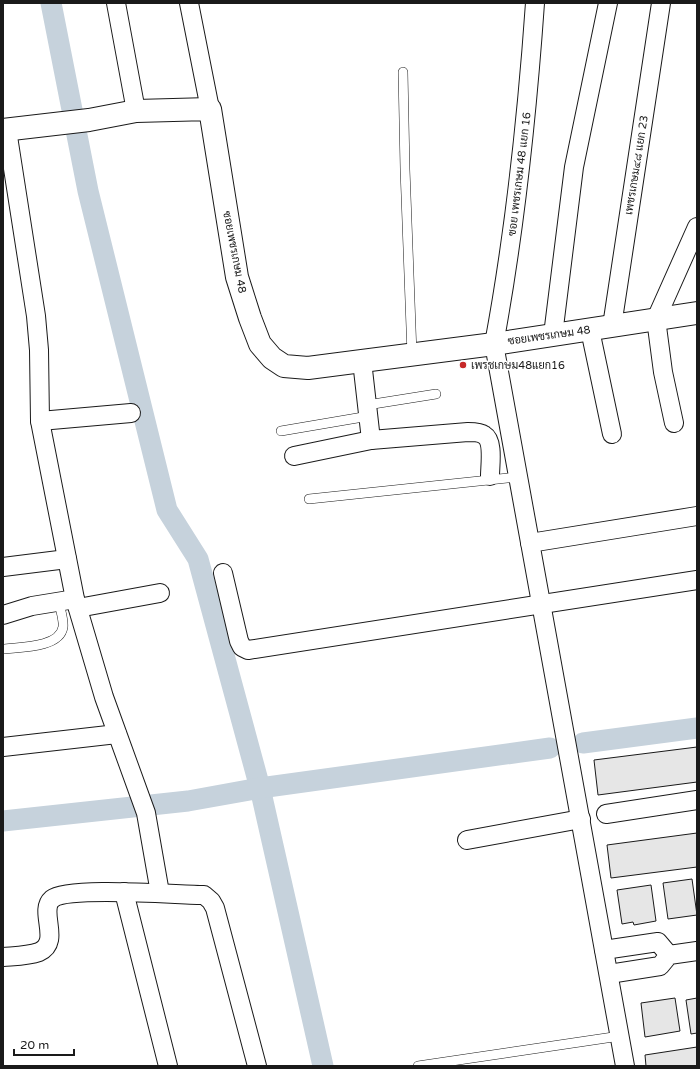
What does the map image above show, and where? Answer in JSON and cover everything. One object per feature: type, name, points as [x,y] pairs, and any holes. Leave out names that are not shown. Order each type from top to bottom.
[{"type":"street","points":[[116,3],[136,111]]},
{"type":"street","points":[[160,893],[146,813],[71,603],[67,559],[40,420],[39,350],[36,316],[5,130],[89,120],[136,111],[210,109],[189,3]]},
{"type":"street","name":"ซอย เพชรเกษม 48 แยก 16","points":[[494,344],[506,282],[528,102],[535,3]]},
{"type":"street","points":[[553,335],[574,167],[608,3]]},
{"type":"street","name":"เพชรเกษม๔๘ แยก 23","points":[[612,326],[661,3]]},
{"type":"street","name":"ซอยเพชรเกษม 48","points":[[210,109],[237,277],[260,344],[272,358],[284,366],[308,368],[494,344],[697,313]]},
{"type":"street","points":[[674,423],[662,372],[656,319],[697,227]]},
{"type":"street","points":[[590,330],[612,434]]},
{"type":"street","points":[[494,344],[625,1066]]},
{"type":"street","points":[[362,361],[371,440]]},
{"type":"street","points":[[40,420],[131,413]]},
{"type":"street","points":[[294,456],[371,440],[468,432],[483,434],[489,439],[490,476]]},
{"type":"street","points":[[530,544],[697,516]]},
{"type":"street","points":[[3,567],[67,559]]},
{"type":"street","points":[[223,573],[239,641],[242,647],[248,650],[697,580]]},
{"type":"street","points":[[3,614],[32,606],[160,594]]},
{"type":"street","points":[[3,747],[117,734]]},
{"type":"street","points":[[606,814],[697,800]]},
{"type":"street","points":[[467,840],[580,819]]},
{"type":"street","points":[[124,892],[168,1066]]},
{"type":"street","points":[[3,957],[31,954],[46,947],[50,940],[47,906],[51,899],[58,896],[79,893],[124,892],[204,895],[211,901],[215,908],[257,1066]]},
{"type":"street","points":[[604,950],[658,942],[670,955]]},
{"type":"street","points":[[609,974],[660,966],[670,955],[697,951]]},
{"type":"lane","points":[[403,72],[412,354]]},
{"type":"lane","points":[[281,431],[436,394]]},
{"type":"lane","points":[[309,499],[518,477]]},
{"type":"lane","points":[[3,649],[45,644],[53,641],[60,634],[71,603]]},
{"type":"lane","points":[[418,1066],[620,1036]]},
{"type":"building","points":[[697,747],[697,782],[598,795],[594,760]]},
{"type":"building","points":[[697,833],[697,867],[611,878],[607,845]]},
{"type":"building","points":[[692,879],[697,915],[668,919],[663,883]]},
{"type":"building","points":[[651,885],[656,921],[634,925],[633,922],[622,924],[617,890]]},
{"type":"building","points":[[675,998],[680,1031],[645,1037],[641,1003]]},
{"type":"building","points":[[697,998],[697,1033],[691,1034],[686,1000]]},
{"type":"building","points":[[697,1047],[697,1066],[646,1066],[645,1055]]},
{"type":"waterway","points":[[51,3],[88,191],[167,510],[198,559],[260,788],[323,1066]]},
{"type":"waterway","points":[[583,743],[697,728]]},
{"type":"waterway","points":[[3,821],[188,801],[260,788],[550,748]]},
{"type":"place","name":"เพรชเกษม48แยก16","points":[[463,365]]}]
